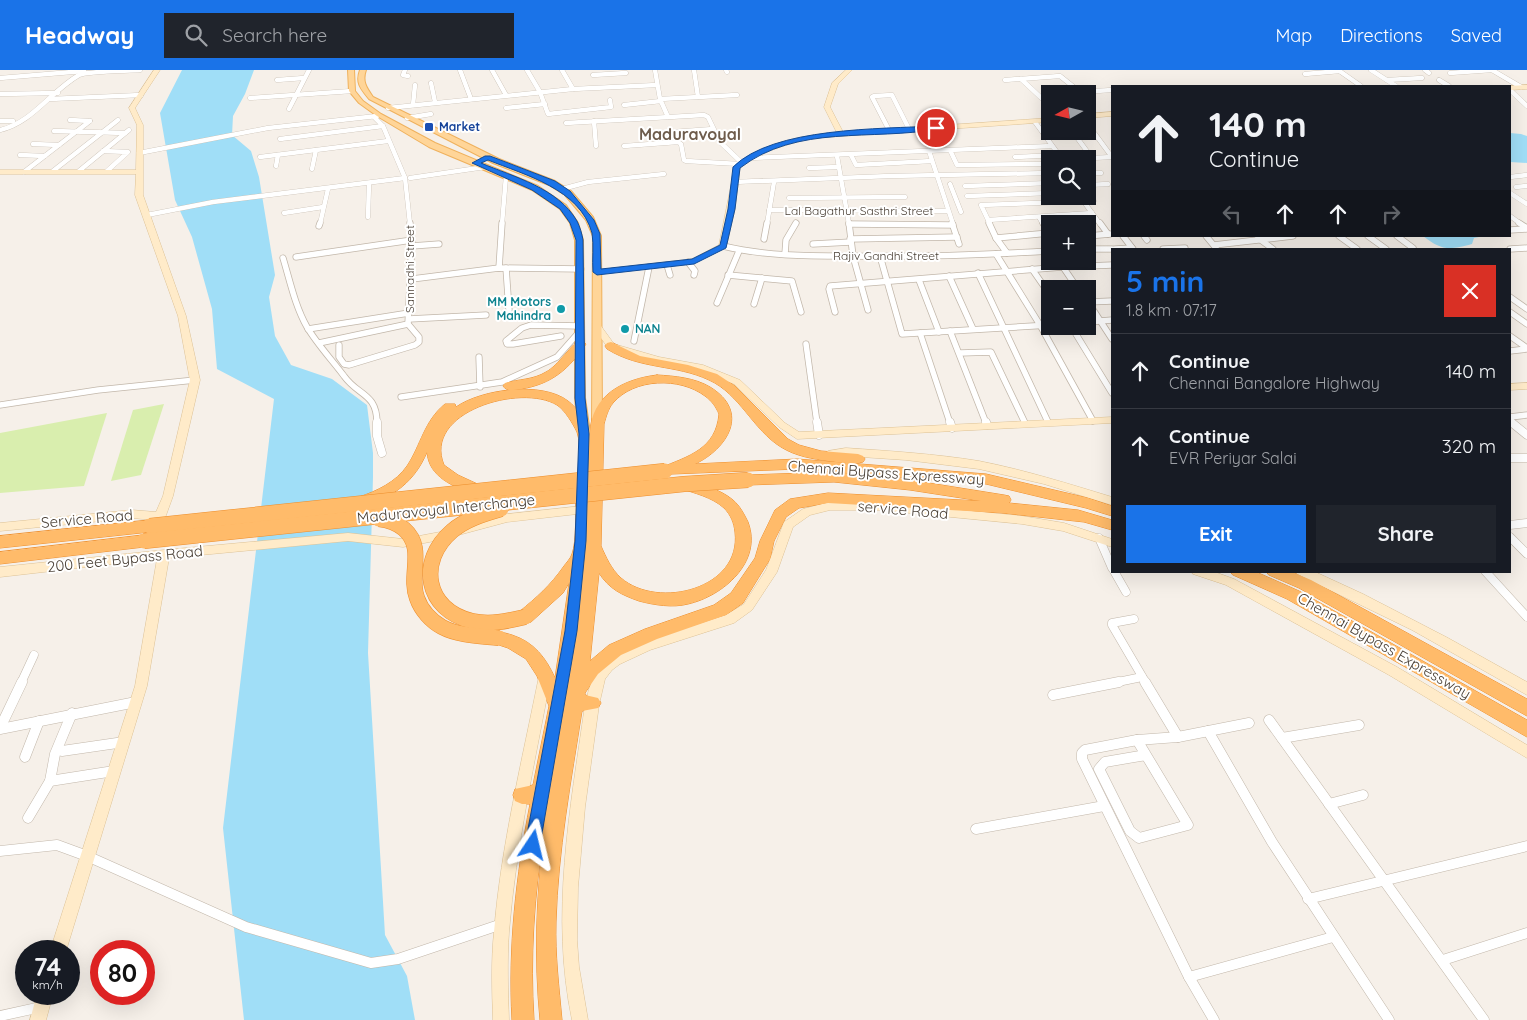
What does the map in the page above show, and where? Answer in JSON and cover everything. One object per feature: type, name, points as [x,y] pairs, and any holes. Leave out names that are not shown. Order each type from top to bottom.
[{"type":"highway","points":[[480,491],[449,477],[439,468],[434,453],[439,435],[450,419],[474,403],[497,395],[525,389],[561,370],[570,361],[580,344]]},
{"type":"highway","points":[[611,346],[624,355],[637,360],[687,369],[714,377],[739,395],[766,426],[786,444],[798,442],[813,454],[954,470],[986,479]]},
{"type":"highway","points":[[578,631],[594,547],[597,424],[600,410],[609,398],[629,385],[650,380],[673,379],[702,387],[711,393],[726,414],[725,429],[718,442],[710,450],[699,457],[665,471]]},
{"type":"highway","points":[[352,512],[382,495],[401,480],[416,464],[433,422],[452,406],[472,396],[499,387],[525,389],[559,401],[569,409],[584,434],[576,701],[552,850],[548,890],[546,978],[551,1020]]},
{"type":"highway","name":"Chennai Bypass Expressway","points":[[747,473],[797,464],[986,479],[1088,503],[1111,511]]},
{"type":"highway","name":"Maduravoyal Interchange","points":[[144,549],[480,491],[665,471],[747,473]]},
{"type":"highway","name":"Maduravoyal Interchange","points":[[155,521],[352,512],[554,498],[684,484],[747,473]]},
{"type":"highway","name":"Chennai Bypass Expressway","points":[[747,473],[834,477],[900,484],[983,496],[1086,517],[1111,525]]},
{"type":"highway","points":[[594,547],[604,567],[618,585],[638,595],[661,599],[688,598],[723,580],[733,570],[742,554],[745,538],[739,517],[727,502],[684,484]]},
{"type":"highway","points":[[554,498],[500,510],[462,524],[452,531],[440,546],[429,572],[430,584],[437,597],[451,611],[466,619],[484,622],[509,621],[525,617],[557,589],[579,556]]},
{"type":"highway","points":[[523,1020],[520,994],[521,950],[532,855],[542,794],[576,701],[592,669],[615,650],[651,634],[720,610],[737,598],[762,559],[767,541],[780,514],[795,503],[828,498],[1002,508],[1086,517]]},
{"type":"highway","points":[[352,512],[391,521],[407,530],[414,537],[417,548],[414,588],[416,598],[428,617],[458,633],[499,638],[525,647],[540,662],[545,675],[576,701]]},
{"type":"highway","points":[[0,542],[155,521]]},
{"type":"highway","points":[[0,558],[144,549]]},
{"type":"highway","name":"Chennai Bypass Expressway","points":[[1243,573],[1293,595],[1527,728]]},
{"type":"highway","name":"Chennai Bypass Expressway","points":[[1279,573],[1305,584],[1527,708]]},
{"type":"highway","points":[[522,796],[542,794]]},
{"type":"main road","points":[[351,70],[352,91],[376,116],[432,145],[535,188],[563,207],[574,222],[580,240],[580,398],[584,434]]},
{"type":"main road","points":[[363,70],[360,78],[363,88],[371,98],[488,158],[552,183],[579,204],[590,220],[596,236],[598,328],[597,424]]},
{"type":"main road","points":[[475,163],[488,158]]},
{"type":"street","points":[[32,76],[36,70]]},
{"type":"street","points":[[0,78],[96,70]]},
{"type":"street","points":[[0,130],[14,126],[84,73],[140,70]]},
{"type":"street","points":[[155,521],[168,496],[195,380],[182,316],[139,194],[140,125],[132,108],[157,70]]},
{"type":"street","points":[[289,109],[309,70]]},
{"type":"street","points":[[405,70],[403,75],[408,76]]},
{"type":"street","points":[[460,70],[471,99]]},
{"type":"street","points":[[492,70],[506,96]]},
{"type":"street","points":[[527,70],[540,92],[548,114],[611,107],[610,100]]},
{"type":"street","points":[[562,70],[574,89]]},
{"type":"street","points":[[655,70],[660,100],[668,117]]},
{"type":"street","points":[[694,70],[698,97]]},
{"type":"street","points":[[840,133],[827,108],[835,83],[849,70]]},
{"type":"street","points":[[1371,70],[1394,85]]},
{"type":"street","points":[[1425,70],[1430,73]]},
{"type":"street","points":[[1450,73],[1492,70],[1524,87]]},
{"type":"street","points":[[1304,74],[1339,71],[1360,85]]},
{"type":"street","points":[[593,75],[625,72],[627,86]]},
{"type":"street","points":[[1044,72],[1048,77]]},
{"type":"street","points":[[1005,80],[1062,76],[1082,93],[1111,90]]},
{"type":"street","points":[[277,80],[304,78]]},
{"type":"street","points":[[1387,80],[1422,78]]},
{"type":"street","points":[[1021,79],[1041,98]]},
{"type":"street","points":[[1439,80],[1447,85]]},
{"type":"street","points":[[431,83],[435,102]]},
{"type":"street","points":[[413,105],[415,85]]},
{"type":"street","points":[[388,108],[574,89],[657,85]]},
{"type":"street","points":[[1511,89],[1524,87]]},
{"type":"street","points":[[1511,90],[1527,106]]},
{"type":"street","points":[[250,98],[352,91]]},
{"type":"street","points":[[0,94],[58,92]]},
{"type":"street","points":[[50,99],[141,95]]},
{"type":"street","points":[[624,105],[660,100],[737,95]]},
{"type":"street","points":[[889,130],[872,98],[874,96],[892,95],[909,129]]},
{"type":"street","points":[[506,108],[545,104]]},
{"type":"street","points":[[407,118],[431,114]]},
{"type":"street","points":[[1096,115],[1111,114]]},
{"type":"street","points":[[139,153],[268,128],[376,116],[384,126]]},
{"type":"street","points":[[566,123],[707,116],[717,140],[741,163]]},
{"type":"street","points":[[24,172],[90,121],[70,120]]},
{"type":"street","points":[[54,171],[118,120]]},
{"type":"street","points":[[0,121],[13,121]]},
{"type":"street","points":[[594,121],[596,146]]},
{"type":"street","points":[[597,272],[649,268],[694,261],[723,246],[731,209],[736,167],[749,158],[781,143],[840,133],[1041,121]]},
{"type":"street","points":[[1035,122],[1055,150]]},
{"type":"street","points":[[280,140],[384,126]]},
{"type":"street","name":"Sannadhi Street","points":[[339,345],[339,357],[344,364],[350,365],[415,345],[419,342],[419,337],[409,319],[412,243],[407,178],[388,141],[384,126]]},
{"type":"street","points":[[672,132],[713,129]]},
{"type":"street","points":[[54,131],[127,132],[79,171]]},
{"type":"street","points":[[1096,135],[1111,156]]},
{"type":"street","points":[[1078,140],[1086,150]]},
{"type":"street","points":[[260,157],[388,141]]},
{"type":"street","points":[[624,146],[678,142],[681,144],[684,160],[686,161],[741,163]]},
{"type":"street","points":[[33,144],[59,145]]},
{"type":"street","points":[[749,158],[1052,146]]},
{"type":"street","points":[[994,148],[1004,164]]},
{"type":"street","points":[[973,149],[980,164]]},
{"type":"street","points":[[312,169],[316,150]]},
{"type":"street","points":[[950,150],[957,165],[1041,164]]},
{"type":"street","points":[[104,151],[128,152],[107,171]]},
{"type":"street","points":[[929,151],[959,244]]},
{"type":"street","points":[[20,155],[45,156]]},
{"type":"street","points":[[276,166],[278,155]]},
{"type":"street","points":[[851,155],[856,165],[932,161]]},
{"type":"street","points":[[837,156],[853,256],[868,310]]},
{"type":"street","points":[[1016,157],[1041,157]]},
{"type":"street","points":[[1096,158],[1111,157]]},
{"type":"street","points":[[809,168],[839,166]]},
{"type":"street","points":[[147,215],[213,202],[328,189],[485,167]]},
{"type":"street","points":[[0,172],[139,172]]},
{"type":"street","points":[[1096,173],[1101,173]]},
{"type":"street","points":[[562,189],[588,182],[664,174]]},
{"type":"street","points":[[734,182],[1041,174]]},
{"type":"street","points":[[1511,177],[1527,175]]},
{"type":"street","points":[[499,268],[506,176]]},
{"type":"street","points":[[764,239],[774,182]]},
{"type":"street","points":[[368,217],[369,183]]},
{"type":"street","points":[[965,186],[1041,183]]},
{"type":"street","points":[[950,184],[961,212]]},
{"type":"street","points":[[1096,184],[1108,184]]},
{"type":"street","points":[[1516,187],[1527,186]]},
{"type":"street","points":[[319,226],[328,189]]},
{"type":"street","points":[[967,196],[1041,193]]},
{"type":"street","points":[[1511,195],[1527,204]]},
{"type":"street","points":[[789,198],[905,197]]},
{"type":"street","points":[[944,197],[955,197]]},
{"type":"street","points":[[1521,200],[1527,200]]},
{"type":"street","points":[[1006,253],[996,238],[981,205],[1041,203]]},
{"type":"street","points":[[1086,205],[1110,234]]},
{"type":"street","points":[[284,213],[323,207]]},
{"type":"street","name":"Lal Bagathur Sasthri Street","points":[[769,210],[948,211]]},
{"type":"street","points":[[988,220],[1092,213]]},
{"type":"street","points":[[1511,217],[1527,229]]},
{"type":"street","points":[[785,254],[786,240],[796,223]]},
{"type":"street","points":[[849,224],[953,224]]},
{"type":"street","points":[[1511,230],[1527,229]]},
{"type":"street","points":[[1096,235],[1110,234]]},
{"type":"street","points":[[996,238],[1041,235]]},
{"type":"street","points":[[813,244],[957,237]]},
{"type":"street","points":[[1124,237],[1131,248]]},
{"type":"street","points":[[1207,237],[1216,247],[1258,238],[1276,237]]},
{"type":"street","points":[[1340,237],[1356,248]]},
{"type":"street","points":[[1369,237],[1385,248]]},
{"type":"street","points":[[1398,237],[1414,248]]},
{"type":"street","points":[[1258,238],[1272,248]]},
{"type":"street","points":[[296,257],[412,243],[439,244]]},
{"type":"street","name":"Rajiv Gandhi Street","points":[[723,246],[739,250],[785,254],[853,256],[1041,251]]},
{"type":"street","points":[[1511,249],[1527,248]]},
{"type":"street","points":[[1096,249],[1111,249]]},
{"type":"street","points":[[717,303],[739,250]]},
{"type":"street","points":[[996,254],[1040,325],[1093,421]]},
{"type":"street","points":[[880,256],[902,334],[1040,325]]},
{"type":"street","points":[[283,258],[301,315],[308,329],[346,381],[372,400],[377,412],[377,436],[382,453]]},
{"type":"street","points":[[688,262],[694,271],[694,275]]},
{"type":"street","points":[[667,265],[670,275]]},
{"type":"street","points":[[1096,266],[1111,265]]},
{"type":"street","points":[[412,279],[499,268],[580,269]]},
{"type":"street","points":[[506,268],[509,310]]},
{"type":"street","points":[[634,341],[649,268]]},
{"type":"street","points":[[835,312],[829,287],[860,282],[919,280],[1041,268]]},
{"type":"street","points":[[1032,269],[1041,282]]},
{"type":"street","points":[[978,273],[1048,422]]},
{"type":"street","points":[[728,275],[794,283],[801,312]]},
{"type":"street","points":[[948,276],[973,329]]},
{"type":"street","points":[[754,304],[762,278]]},
{"type":"street","points":[[919,280],[938,332]]},
{"type":"street","points":[[1511,298],[1527,309]]},
{"type":"street","points":[[1111,301],[1088,302],[1111,337]]},
{"type":"street","points":[[1511,313],[1527,324]]},
{"type":"street","points":[[308,329],[409,319],[486,315]]},
{"type":"street","points":[[319,343],[409,319]]},
{"type":"street","points":[[1096,321],[1111,320]]},
{"type":"street","points":[[401,397],[502,382],[557,357],[567,349],[580,329],[530,325],[522,328],[506,341],[506,344],[561,336]]},
{"type":"street","points":[[598,328],[611,346]]},
{"type":"street","points":[[950,331],[987,425]]},
{"type":"street","points":[[920,333],[952,428]]},
{"type":"street","points":[[1077,335],[1111,391]]},
{"type":"street","points":[[1511,337],[1527,348]]},
{"type":"street","points":[[806,344],[819,435]]},
{"type":"street","points":[[1511,351],[1527,348]]},
{"type":"street","points":[[960,353],[991,352],[1025,423]]},
{"type":"street","points":[[479,357],[480,386]]},
{"type":"street","points":[[0,404],[98,390],[195,380]]},
{"type":"street","points":[[1511,387],[1527,386]]},
{"type":"street","points":[[1511,417],[1527,415]]},
{"type":"street","points":[[798,442],[819,435],[1111,420]]},
{"type":"street","points":[[1511,422],[1527,435]]},
{"type":"street","points":[[824,455],[846,452],[979,465],[1045,480],[1111,501]]},
{"type":"street","points":[[1511,458],[1527,458]]},
{"type":"street","name":"service Road","points":[[576,701],[595,689],[600,676],[616,660],[646,646],[723,622],[748,607],[771,572],[788,526],[806,512],[830,506],[879,506],[1022,520],[1064,527],[1111,543]]},
{"type":"street","name":"200 Feet Bypass Road","points":[[0,572],[144,549],[164,554],[348,537],[403,543],[440,536],[507,518],[582,510]]},
{"type":"street","name":"Service Road","points":[[0,527],[132,514],[155,521],[144,549]]},
{"type":"street","points":[[1511,525],[1527,523]]},
{"type":"street","points":[[1099,538],[1111,565]]},
{"type":"street","points":[[1511,538],[1527,554]]},
{"type":"street","points":[[61,940],[141,686],[164,554]]},
{"type":"street","points":[[1115,573],[1126,592]]},
{"type":"street","points":[[1203,573],[1230,582],[1384,666],[1527,752]]},
{"type":"street","points":[[1305,573],[1424,630],[1527,689]]},
{"type":"street","points":[[1487,573],[1527,617]]},
{"type":"street","points":[[1134,619],[1112,623],[1112,625],[1178,737]]},
{"type":"street","points":[[0,728],[34,655]]},
{"type":"street","points":[[501,1020],[498,986],[502,924],[514,830],[545,675]]},
{"type":"street","points":[[1053,695],[1142,677]]},
{"type":"street","points":[[576,701],[568,939],[572,978],[580,1020]]},
{"type":"street","points":[[0,728],[136,702]]},
{"type":"street","points":[[28,818],[50,781],[55,754],[72,713]]},
{"type":"street","points":[[1269,720],[1443,960],[1484,1020]]},
{"type":"street","points":[[25,757],[39,721]]},
{"type":"street","points":[[1214,1020],[1189,977],[1104,806],[1082,759],[1082,753],[1085,750],[1137,740],[1178,737],[1249,723]]},
{"type":"street","points":[[1282,738],[1359,725]]},
{"type":"street","points":[[1208,731],[1234,780],[1308,899],[1388,1020]]},
{"type":"street","points":[[1137,740],[1146,755],[1188,825],[1139,838],[1130,831],[1099,769],[1104,762],[1146,755]]},
{"type":"street","points":[[62,752],[124,742]]},
{"type":"street","points":[[50,781],[114,771]]},
{"type":"street","points":[[1329,804],[1363,795]]},
{"type":"street","points":[[976,829],[1104,806]]},
{"type":"street","points":[[0,851],[57,845],[87,856],[246,927],[371,963],[398,959],[502,924]]},
{"type":"street","points":[[1308,899],[1527,846]]},
{"type":"street","points":[[1443,960],[1527,934]]},
{"type":"street","points":[[1189,977],[1333,937]]},
{"type":"street","points":[[0,1016],[41,1007]]},
{"type":"green space","points":[[164,404],[141,475],[111,481],[133,410]]},
{"type":"green space","points":[[107,413],[84,486],[0,493],[0,433]]},
{"type":"water","points":[[182,70],[254,70],[245,94],[233,116],[232,135],[251,151],[259,177],[275,275],[269,297],[275,336],[291,365],[332,379],[367,405],[373,453],[368,653],[385,935],[407,976],[415,1020],[244,1020],[223,828],[274,399],[217,369],[212,309],[192,237],[175,200],[160,113]]},
{"type":"water","points":[[1511,133],[1527,136],[1527,163],[1511,162]]},
{"type":"water","points":[[1424,237],[1479,237],[1474,238],[1472,244],[1451,248],[1435,244]]},
{"type":"place","name":"Market","points":[[429,127]]},
{"type":"place","name":"MM Motors Mahindra","points":[[561,309]]},
{"type":"place","name":"NAN","points":[[625,329]]},
{"type":"district","name":"Maduravoyal","points":[[690,134]]},
{"type":"route","points":[[533,845],[571,631],[580,541],[584,434],[580,398],[580,240],[574,222],[563,207],[535,188],[475,163],[488,158],[552,183],[568,193],[579,204],[590,220],[596,234],[597,272],[649,268],[694,261],[723,246],[731,209],[736,167],[741,162],[781,143],[840,133],[936,128]]}]
